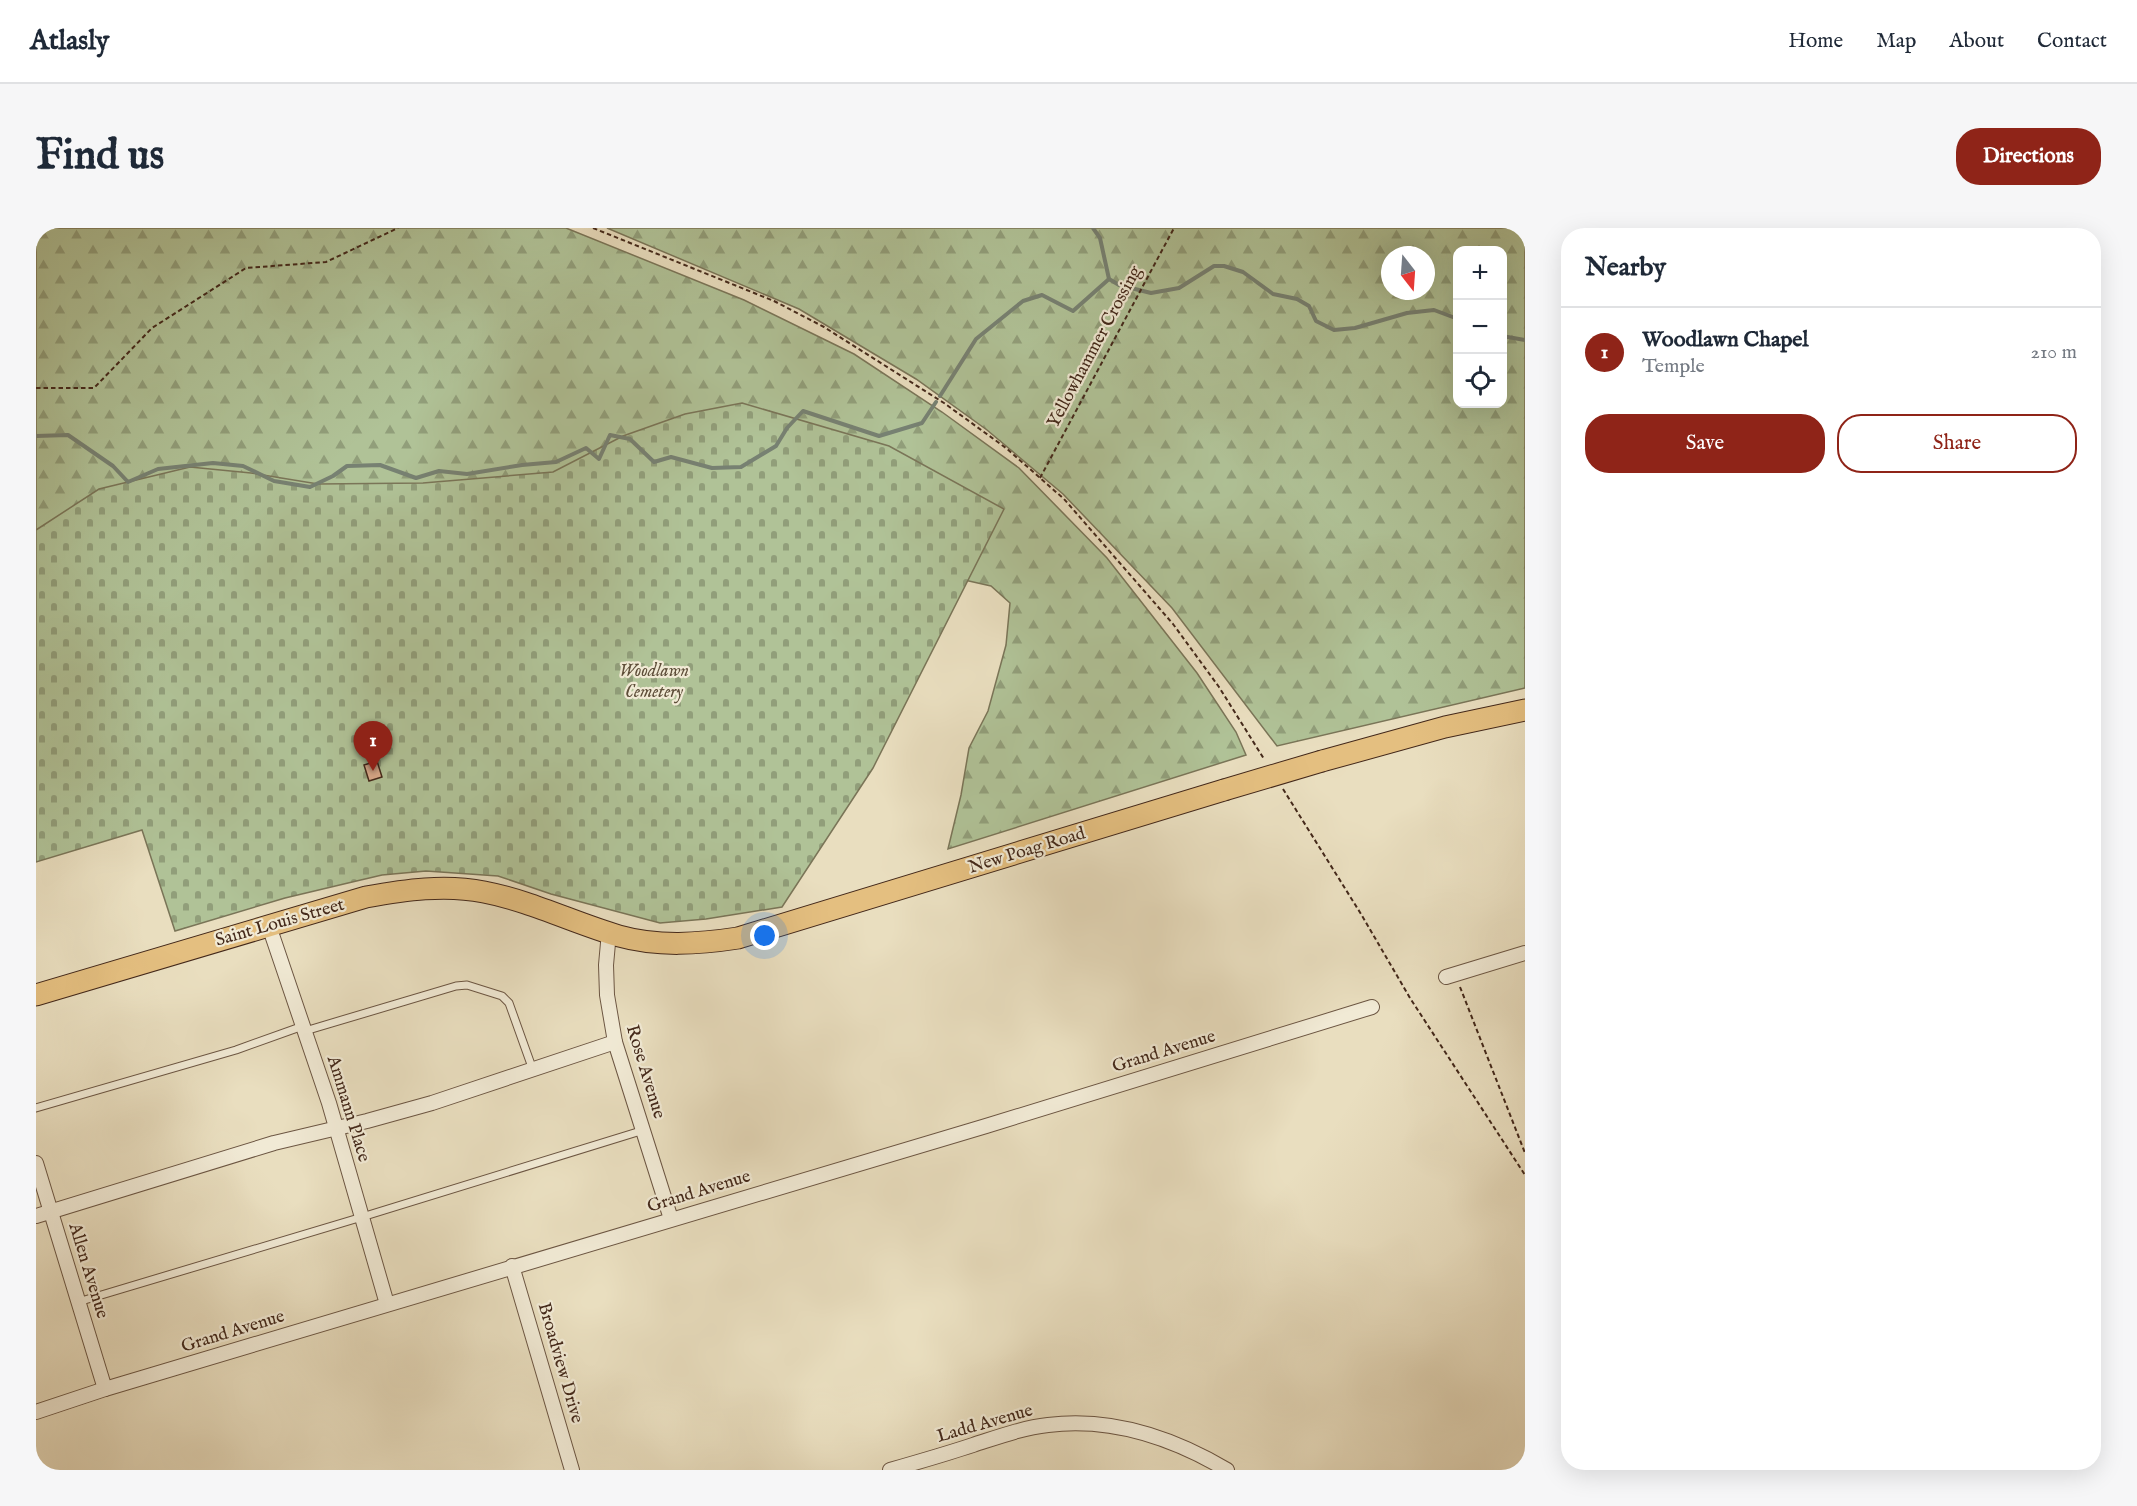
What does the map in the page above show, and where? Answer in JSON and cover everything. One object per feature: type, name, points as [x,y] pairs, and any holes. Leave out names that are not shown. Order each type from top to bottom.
[{"type":"main road","name":"New Poag Road","points":[[529,904],[609,932],[650,942],[682,944],[738,938],[1322,761],[1445,728],[1525,710]]},
{"type":"main road","name":"Saint Louis Street","points":[[36,995],[366,897],[428,888],[484,892],[529,904]]},
{"type":"street","name":"Ammann Place","points":[[269,926],[336,1127],[387,1304]]},
{"type":"street","name":"Rose Avenue","points":[[609,932],[606,965],[607,995],[615,1042],[671,1219]]},
{"type":"street","points":[[1446,977],[1525,953]]},
{"type":"street","name":"Grand Avenue","points":[[36,1412],[105,1389],[976,1129],[1372,1007]]},
{"type":"street","points":[[36,1216],[274,1143],[432,1103],[615,1042]]},
{"type":"street","name":"Allen Avenue","points":[[36,1163],[105,1389]]},
{"type":"street","name":"Broadview Drive","points":[[512,1266],[572,1470]]},
{"type":"street","name":"Ladd Avenue","points":[[890,1470],[1023,1429],[1081,1423],[1131,1429],[1205,1457],[1227,1470]]},
{"type":"lane","points":[[36,1108],[440,990],[467,985],[501,996],[509,1003],[533,1070]]},
{"type":"lane","points":[[78,1302],[644,1130]]},
{"type":"path","points":[[36,388],[94,388],[152,328],[246,268],[326,262],[398,228]]},
{"type":"path","points":[[593,228],[774,301],[824,327],[944,403],[1006,448],[1064,499],[1173,624],[1219,687],[1267,764]]},
{"type":"path","name":"Yellowhammer Crossing","points":[[1040,478],[1174,228]]},
{"type":"path","points":[[1279,783],[1361,914],[1410,998],[1525,1175]]},
{"type":"path","points":[[1461,972],[1460,988],[1525,1153]]},
{"type":"green space","points":[[36,228],[566,228],[744,300],[854,354],[942,412],[1019,468],[1107,558],[1197,673],[1236,732],[1246,755],[948,849],[969,748],[988,711],[1006,645],[1010,603],[991,586],[960,579],[36,645]]},
{"type":"green space","points":[[607,228],[1525,228],[1525,688],[1277,746],[1172,608],[1063,494],[987,430],[916,379],[799,309]]},
{"type":"green space","name":"Woodlawn Cemetery","points":[[742,403],[889,446],[1004,509],[873,768],[782,907],[706,919],[660,923],[551,894],[498,876],[426,871],[382,875],[285,898],[175,931],[142,830],[36,862],[36,530],[99,489],[190,467],[251,473],[318,484],[423,483],[553,472],[623,436],[685,414]]},
{"type":"building","points":[[377,761],[382,777],[369,781],[364,765]]},
{"type":"waterway","points":[[1093,228],[1100,238],[1109,279],[1119,285],[1151,293],[1179,288],[1214,266],[1224,266],[1243,272],[1273,294],[1297,299],[1309,306],[1316,321],[1334,330],[1355,328],[1407,313],[1434,310],[1453,317]]},
{"type":"waterway","points":[[940,396],[976,339],[1023,301],[1042,295],[1073,311],[1109,279]]},
{"type":"waterway","points":[[1507,337],[1525,340]]},
{"type":"waterway","points":[[36,436],[68,435],[113,466],[128,482],[158,469],[213,463],[243,466],[274,481],[310,487],[347,466],[380,465],[416,478],[439,471],[467,474],[556,462],[586,448],[599,459],[610,435],[630,439],[654,462],[671,457],[712,468],[741,467],[776,446],[787,428],[803,411],[879,436],[922,423],[936,402]]},
{"type":"place","name":"Woodlawn Chapel","points":[[373,771]]}]
